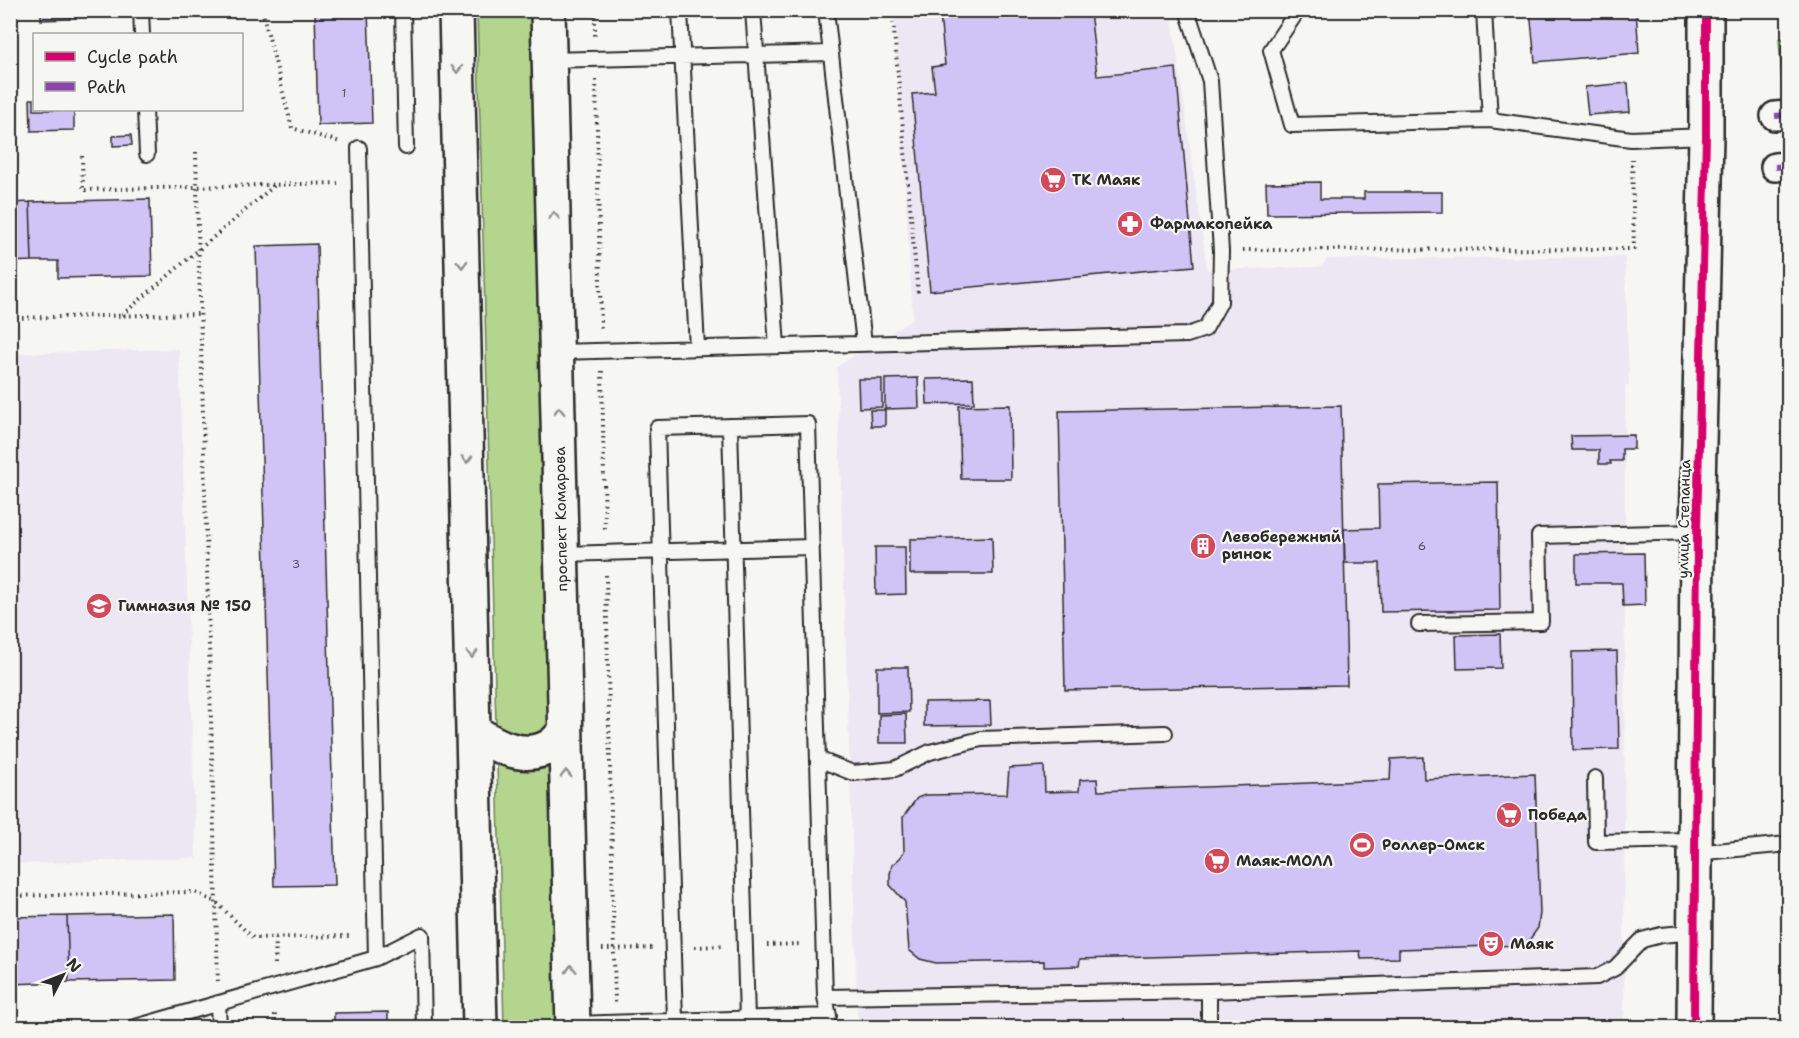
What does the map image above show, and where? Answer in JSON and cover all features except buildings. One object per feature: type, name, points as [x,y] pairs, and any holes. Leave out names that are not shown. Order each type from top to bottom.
[{"type":"main road","points":[[456,10],[480,1028]]},
{"type":"main road","name":"проспект Комарова","points":[[548,10],[573,1026]]},
{"type":"main road","name":"улица Степанца","points":[[1694,1028],[1697,531],[1706,136],[1706,10]]},
{"type":"main road","points":[[474,731],[492,744],[512,751],[534,752],[551,745],[565,732]]},
{"type":"lane","points":[[141,10],[142,33]]},
{"type":"lane","points":[[403,10],[406,147]]},
{"type":"lane","points":[[680,10],[697,348]]},
{"type":"lane","points":[[753,10],[777,346]]},
{"type":"lane","points":[[826,10],[864,344]]},
{"type":"lane","points":[[558,352],[1187,335],[1205,329],[1220,302],[1221,250],[1210,81],[1187,10]]},
{"type":"lane","points":[[1298,10],[1271,50],[1292,125],[1491,120],[1631,139],[1706,136]]},
{"type":"lane","points":[[1484,10],[1491,120]]},
{"type":"lane","points":[[549,60],[831,53]]},
{"type":"lane","points":[[145,111],[147,154]]},
{"type":"lane","points":[[359,148],[376,958]]},
{"type":"lane","points":[[573,1026],[747,1019],[830,1022],[825,997],[808,424],[657,428],[675,1021]]},
{"type":"lane","points":[[730,426],[747,1019]]},
{"type":"lane","points":[[1419,624],[1541,622],[1539,536],[1697,531]]},
{"type":"lane","points":[[562,554],[812,547]]},
{"type":"lane","points":[[818,759],[853,773],[895,769],[930,752],[981,739],[1165,733]]},
{"type":"lane","points":[[1595,778],[1596,842],[1695,847],[1788,844]]},
{"type":"lane","points":[[825,997],[1209,991],[1597,977],[1615,968],[1642,940],[1661,935],[1695,932]]},
{"type":"lane","points":[[132,1028],[376,958],[422,935],[424,1028]]},
{"type":"lane","points":[[1209,991],[1209,1028]]},
{"type":"lane","points":[[218,1003],[219,1028]]},
{"type":"path","points":[[262,10],[292,128],[359,148]]},
{"type":"path","points":[[595,10],[616,1023]]},
{"type":"path","points":[[892,10],[918,293]]},
{"type":"path","points":[[196,152],[218,1003]]},
{"type":"path","points":[[82,156],[83,190],[360,183]]},
{"type":"path","points":[[1221,250],[1634,249],[1632,159]]},
{"type":"path","points":[[122,315],[275,185]]},
{"type":"path","points":[[10,318],[200,314]]},
{"type":"path","points":[[10,896],[194,892],[216,902],[253,938],[376,936]]},
{"type":"path","points":[[592,950],[824,943]]},
{"type":"shaded area","name":"Левобережный рынок","points":[[895,11],[1171,11],[1207,270],[1320,267],[1328,259],[1625,257],[1629,386],[1625,386],[1624,1027],[858,1027],[837,367],[913,319]]},
{"type":"shaded area","name":"Гимназия № 150","points":[[179,349],[196,858],[11,864],[11,354]]},
{"type":"green space","points":[[477,11],[531,11],[557,1027],[504,1027]]},
{"type":"green space","points":[[1788,38],[1788,168],[1779,39]]},
{"type":"marked path","points":[[1775,116],[1788,115]]},
{"type":"marked path","points":[[1775,167],[1788,166]]},
{"type":"cycle path","points":[[1694,1028],[1697,532],[1706,136],[1706,10]]},
{"type":"place","name":"ТК Маяк","points":[[1053,180]]},
{"type":"place","name":"Фармакопейка","points":[[1130,224]]},
{"type":"place","name":"Левобережный рынок","points":[[1203,546]]},
{"type":"place","name":"Гимназия № 150","points":[[99,606]]},
{"type":"place","name":"Победа","points":[[1509,815]]},
{"type":"place","name":"Роллер-Омск","points":[[1362,845]]},
{"type":"place","name":"Маяк-МОЛЛ","points":[[1217,861]]},
{"type":"place","name":"Маяк","points":[[1491,944]]}]
